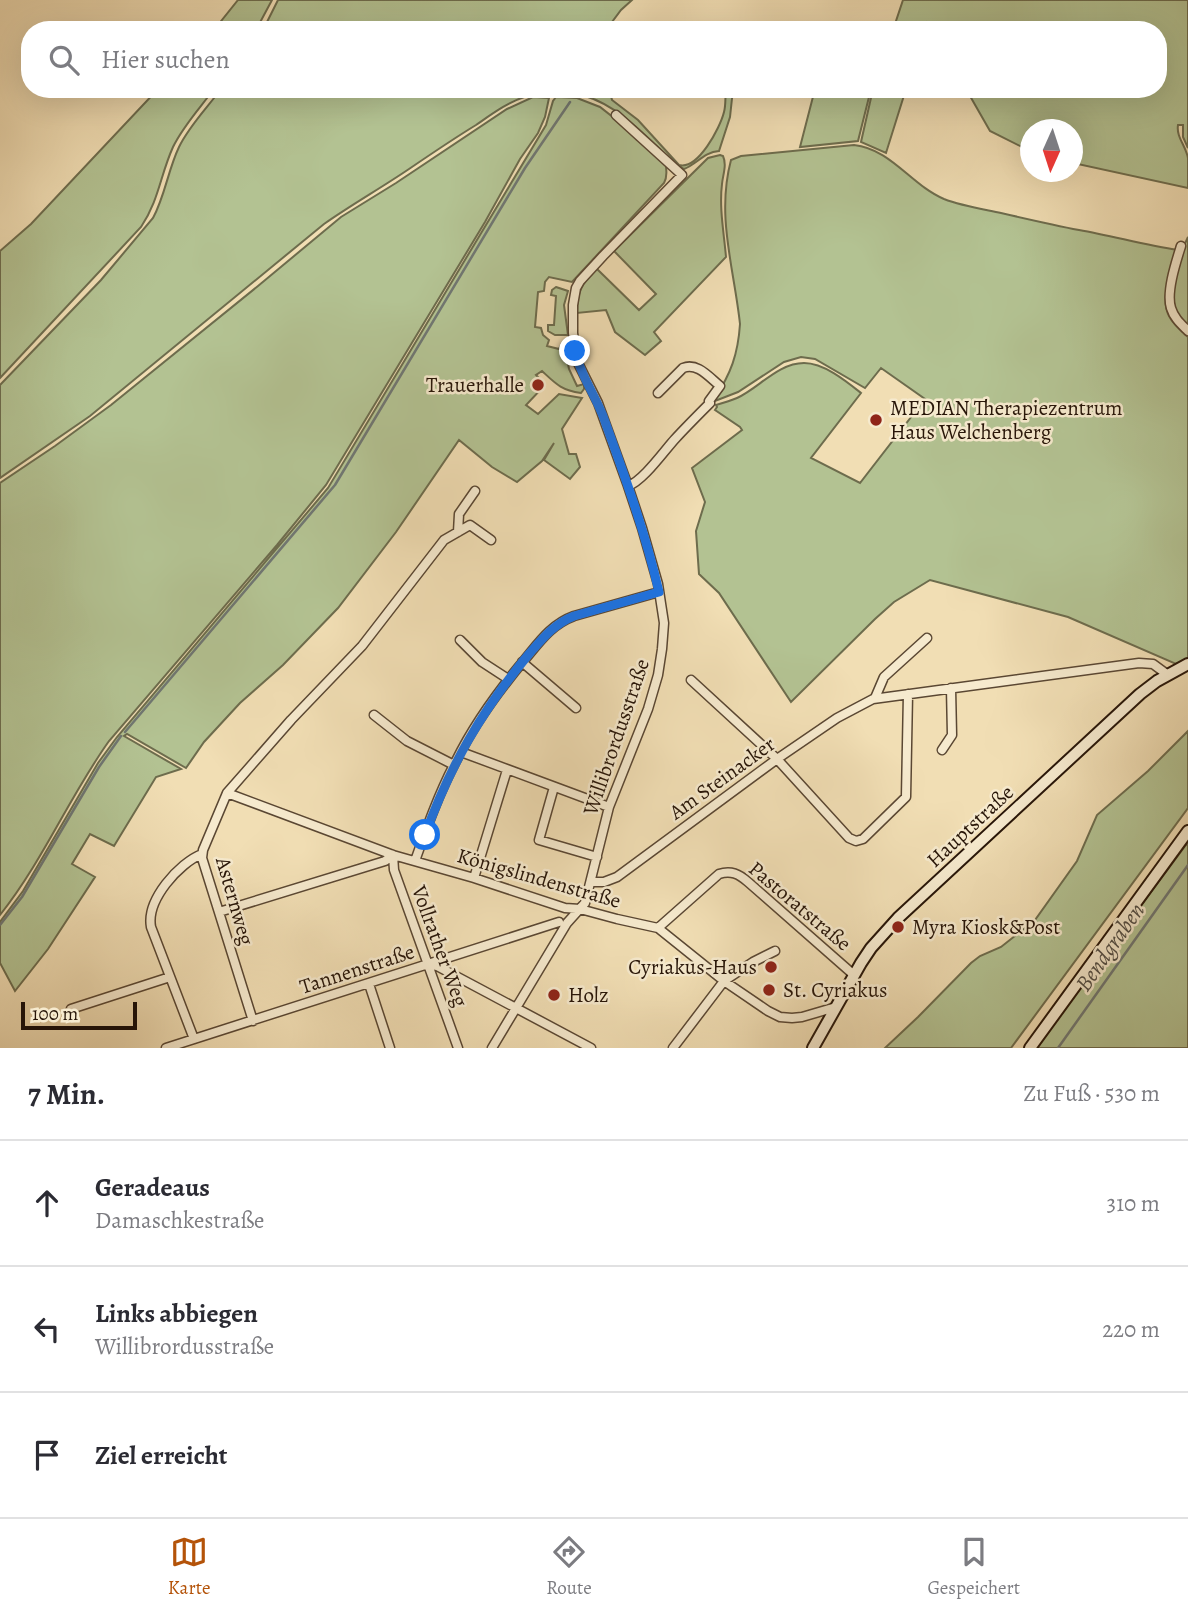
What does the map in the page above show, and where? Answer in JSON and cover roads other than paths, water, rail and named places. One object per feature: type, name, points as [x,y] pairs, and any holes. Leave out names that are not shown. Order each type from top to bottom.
[{"type":"street","name":"Willibrordusstraße","points":[[492,1048],[567,923],[586,899],[608,807],[648,709],[658,674],[664,631],[659,592],[648,548],[598,403],[577,361],[573,321],[574,296],[578,285],[682,175],[616,116]]},
{"type":"street","points":[[1181,246],[1170,304],[1175,317],[1188,331]]},
{"type":"street","points":[[628,486],[634,484],[710,403],[720,386],[695,367],[688,366],[658,393]]},
{"type":"street","points":[[458,532],[459,514],[475,491]]},
{"type":"street","points":[[227,793],[290,720],[362,646],[444,540],[470,525],[491,540]]},
{"type":"street","points":[[415,861],[461,752],[508,680],[551,629],[561,621],[659,592]]},
{"type":"street","points":[[875,698],[884,677],[927,638]]},
{"type":"street","points":[[460,640],[482,662],[508,680]]},
{"type":"street","points":[[522,662],[576,708]]},
{"type":"street","name":"Am Steinacker","points":[[591,882],[607,882],[617,877],[777,759],[837,718],[875,698],[1139,663],[1153,664],[1168,675]]},
{"type":"street","name":"Hauptstraße","points":[[813,1048],[871,948],[898,918],[1136,697],[1188,664]]},
{"type":"street","points":[[691,680],[777,759],[847,836],[855,841],[863,839],[906,797],[908,694]]},
{"type":"street","points":[[942,750],[952,735],[951,688]]},
{"type":"street","points":[[374,715],[407,741],[454,765]]},
{"type":"street","points":[[461,752],[608,807]]},
{"type":"street","points":[[474,878],[507,770]]},
{"type":"street","points":[[554,787],[539,840],[597,857]]},
{"type":"street","name":"Asternweg","points":[[227,793],[202,854],[253,1021]]},
{"type":"street","name":"Königslindenstraße","points":[[227,793],[393,855],[565,908],[580,909],[658,928],[724,981],[783,1018],[802,1017],[836,1007]]},
{"type":"street","points":[[1030,1048],[1188,831]]},
{"type":"street","points":[[194,1040],[151,927],[150,916],[174,873],[189,860],[202,854]]},
{"type":"street","points":[[219,912],[385,861],[393,855]]},
{"type":"street","name":"Vollrather Weg","points":[[393,855],[393,867],[458,1048]]},
{"type":"street","name":"Pastoratstraße","points":[[658,928],[717,876],[727,872],[735,873],[854,975]]},
{"type":"street","name":"Tannenstraße","points":[[166,1048],[559,922]]},
{"type":"street","points":[[673,1048],[724,981],[775,951]]},
{"type":"street","points":[[428,964],[437,966],[591,1048]]},
{"type":"street","points":[[71,1009],[170,977]]},
{"type":"street","points":[[369,984],[390,1048]]},
{"type":"waterway","points":[[125,732],[335,485],[525,168],[570,102]]},
{"type":"waterway","points":[[0,925],[22,897],[99,767],[121,736]]},
{"type":"waterway","name":"Bendgraben","points":[[1058,1048],[1188,865]]},
{"type":"place","name":"Trauerhalle","points":[[538,385]]},
{"type":"place","name":"MEDIAN Therapiezentrum Haus Welchenberg","points":[[876,420]]},
{"type":"place","name":"Myra Kiosk&Post","points":[[898,927]]},
{"type":"place","name":"Cyriakus-Haus","points":[[771,967]]},
{"type":"place","name":"St. Cyriakus","points":[[769,990]]},
{"type":"place","name":"Holz","points":[[554,995]]}]
